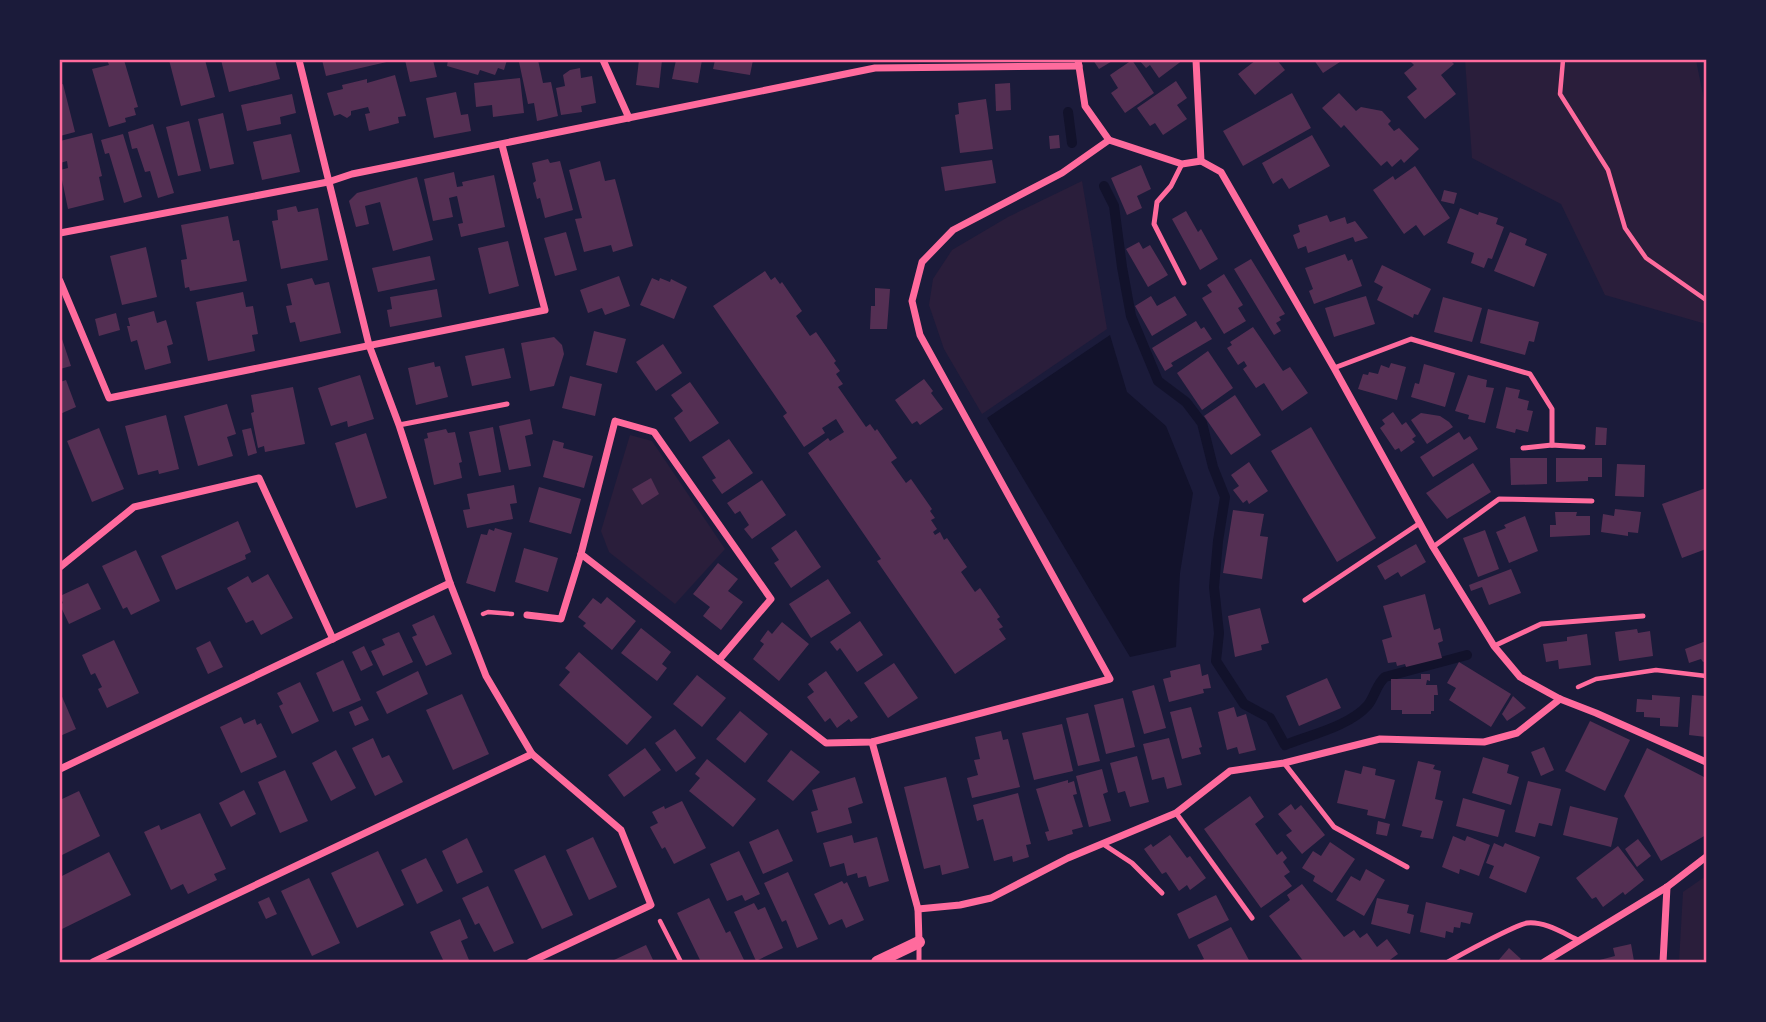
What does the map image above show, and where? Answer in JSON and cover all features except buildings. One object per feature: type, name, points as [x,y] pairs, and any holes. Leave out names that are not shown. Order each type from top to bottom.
[{"type":"street","points":[[299,60],[369,345],[399,425],[450,583],[486,676],[532,754],[621,830],[652,905],[530,962]]},
{"type":"street","points":[[603,60],[629,118]]},
{"type":"street","points":[[1196,60],[1201,161]]},
{"type":"street","points":[[60,233],[328,182],[352,174],[875,68],[1078,62],[1085,106],[1109,140],[1182,164],[1201,161],[1221,172],[1433,547],[1494,646],[1520,677],[1560,699],[1706,762]]},
{"type":"street","points":[[582,554],[825,743],[872,742],[1110,679],[920,335],[912,301],[922,262],[953,230],[1062,173],[1109,140]]},
{"type":"street","points":[[60,281],[109,398],[545,310],[502,145]]},
{"type":"street","points":[[527,615],[561,619],[582,554],[615,421],[654,432],[771,599],[719,660]]},
{"type":"street","points":[[60,567],[134,508],[259,478],[333,639]]},
{"type":"street","points":[[60,769],[450,583]]},
{"type":"street","points":[[918,909],[960,905],[991,898],[1068,858],[1176,813],[1230,771],[1284,763],[1380,739],[1484,742],[1517,733],[1560,699]]},
{"type":"street","points":[[872,742],[918,909],[919,942],[877,962]]},
{"type":"street","points":[[93,962],[532,754]]},
{"type":"street","points":[[1544,962],[1667,887],[1706,857]]},
{"type":"street","points":[[1663,962],[1667,887]]},
{"type":"lane","points":[[1182,164],[1171,186],[1157,202],[1154,224],[1184,283]]},
{"type":"lane","points":[[1334,368],[1411,339],[1530,374],[1552,409],[1552,445]]},
{"type":"lane","points":[[399,425],[508,404]]},
{"type":"lane","points":[[1523,447],[1583,447]]},
{"type":"lane","points":[[1433,547],[1499,499],[1592,500]]},
{"type":"lane","points":[[1305,600],[1420,523]]},
{"type":"lane","points":[[1494,646],[1541,624],[1643,616]]},
{"type":"lane","points":[[1284,763],[1334,827],[1407,867]]},
{"type":"lane","points":[[1176,813],[1252,918]]},
{"type":"lane","points":[[1103,844],[1132,863],[1162,894]]},
{"type":"lane","points":[[1448,962],[1526,923],[1554,928],[1578,940]]},
{"type":"lane","points":[[919,942],[919,962]]},
{"type":"path","points":[[1563,60],[1560,94],[1608,170],[1625,228],[1646,258],[1706,300]]},
{"type":"path","points":[[1560,699],[1574,688],[1596,679],[1656,670],[1706,676]]},
{"type":"path","points":[[652,905],[681,962]]},
{"type":"shaded area","points":[[1465,60],[1696,60],[1706,110],[1706,324],[1605,295],[1561,204],[1472,158]]},
{"type":"shaded area","points":[[1082,181],[1107,329],[982,414],[944,349],[929,305],[933,279],[952,250],[1008,217]]},
{"type":"shaded area","points":[[1110,335],[1127,392],[1166,426],[1193,493],[1180,573],[1176,647],[1130,657],[987,418]]},
{"type":"shaded area","points":[[630,435],[652,441],[725,549],[675,604],[609,552],[601,531]]},
{"type":"shaded area","points":[[1706,876],[1706,962],[1679,962],[1683,892]]},
{"type":"waterway","points":[[1068,112],[1072,143]]},
{"type":"waterway","points":[[1104,186],[1114,206],[1131,316],[1158,381],[1186,402],[1202,423],[1213,467],[1225,497],[1214,587],[1219,633],[1216,661],[1244,704],[1270,718],[1285,745],[1351,719],[1368,705],[1385,677],[1467,655]]}]
